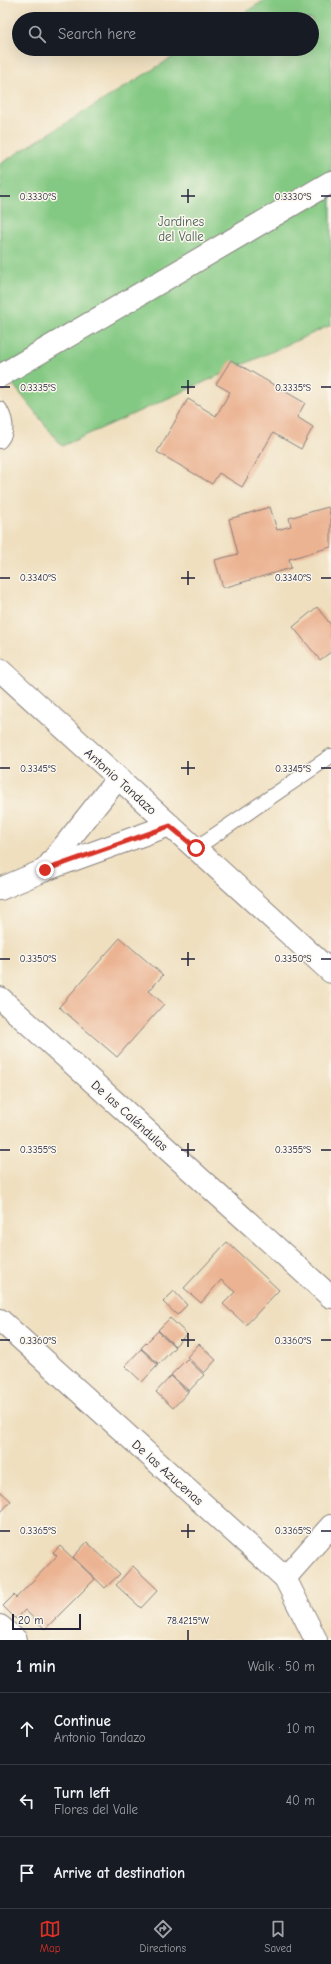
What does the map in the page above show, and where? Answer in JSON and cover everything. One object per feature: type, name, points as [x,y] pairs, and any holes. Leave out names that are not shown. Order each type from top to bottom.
[{"type":"street","points":[[0,376],[331,182]]},
{"type":"street","name":"Antonio Tandazo","points":[[0,670],[331,972]]},
{"type":"street","points":[[45,870],[118,778]]},
{"type":"street","points":[[0,889],[45,870],[170,826]]},
{"type":"street","name":"De las Caléndulas","points":[[0,998],[331,1297]]},
{"type":"street","name":"De las Azucenas","points":[[0,1320],[285,1578],[316,1640]]},
{"type":"street","points":[[285,1578],[331,1526]]},
{"type":"street","points":[[0,1626],[16,1640]]},
{"type":"lane","points":[[0,409],[6,422],[5,433],[0,441]]},
{"type":"lane","points":[[196,848],[331,756]]},
{"type":"green space","name":"Jardines del Valle","points":[[265,0],[331,0],[331,325],[62,446],[0,368],[0,164],[175,56],[319,56],[319,12],[245,12]]},
{"type":"building","points":[[231,360],[305,403],[297,417],[313,427],[301,449],[273,433],[242,487],[219,473],[212,484],[157,452],[188,399],[216,416],[230,392],[216,384]]},
{"type":"building","points":[[270,507],[277,530],[291,526],[289,518],[328,507],[331,518],[331,547],[289,559],[291,568],[223,588],[215,560],[238,554],[229,519]]},
{"type":"building","points":[[317,607],[331,625],[331,652],[320,660],[293,627]]},
{"type":"building","points":[[120,938],[163,975],[149,991],[164,1004],[117,1057],[59,1007]]},
{"type":"building","points":[[227,1242],[279,1290],[246,1325],[223,1304],[235,1292],[221,1280],[201,1303],[184,1288]]},
{"type":"building","points":[[174,1291],[187,1305],[177,1315],[163,1302]]},
{"type":"building","points":[[170,1318],[187,1334],[175,1346],[158,1330]]},
{"type":"building","points":[[158,1331],[175,1347],[159,1364],[141,1348]]},
{"type":"building","points":[[199,1344],[216,1360],[204,1373],[187,1357]]},
{"type":"building","points":[[141,1349],[158,1365],[142,1382],[125,1366]]},
{"type":"building","points":[[187,1359],[204,1375],[189,1391],[171,1375]]},
{"type":"building","points":[[171,1376],[188,1392],[173,1408],[156,1392]]},
{"type":"building","points":[[0,1491],[11,1501],[0,1513]]},
{"type":"building","points":[[87,1542],[120,1574],[105,1588],[73,1557]]},
{"type":"building","points":[[60,1546],[95,1579],[45,1629],[25,1610],[16,1619],[3,1606],[14,1595],[16,1598],[57,1556],[53,1553]]},
{"type":"building","points":[[133,1566],[158,1590],[141,1608],[116,1585]]},
{"type":"route","points":[[45,870],[170,826],[196,848]]}]
